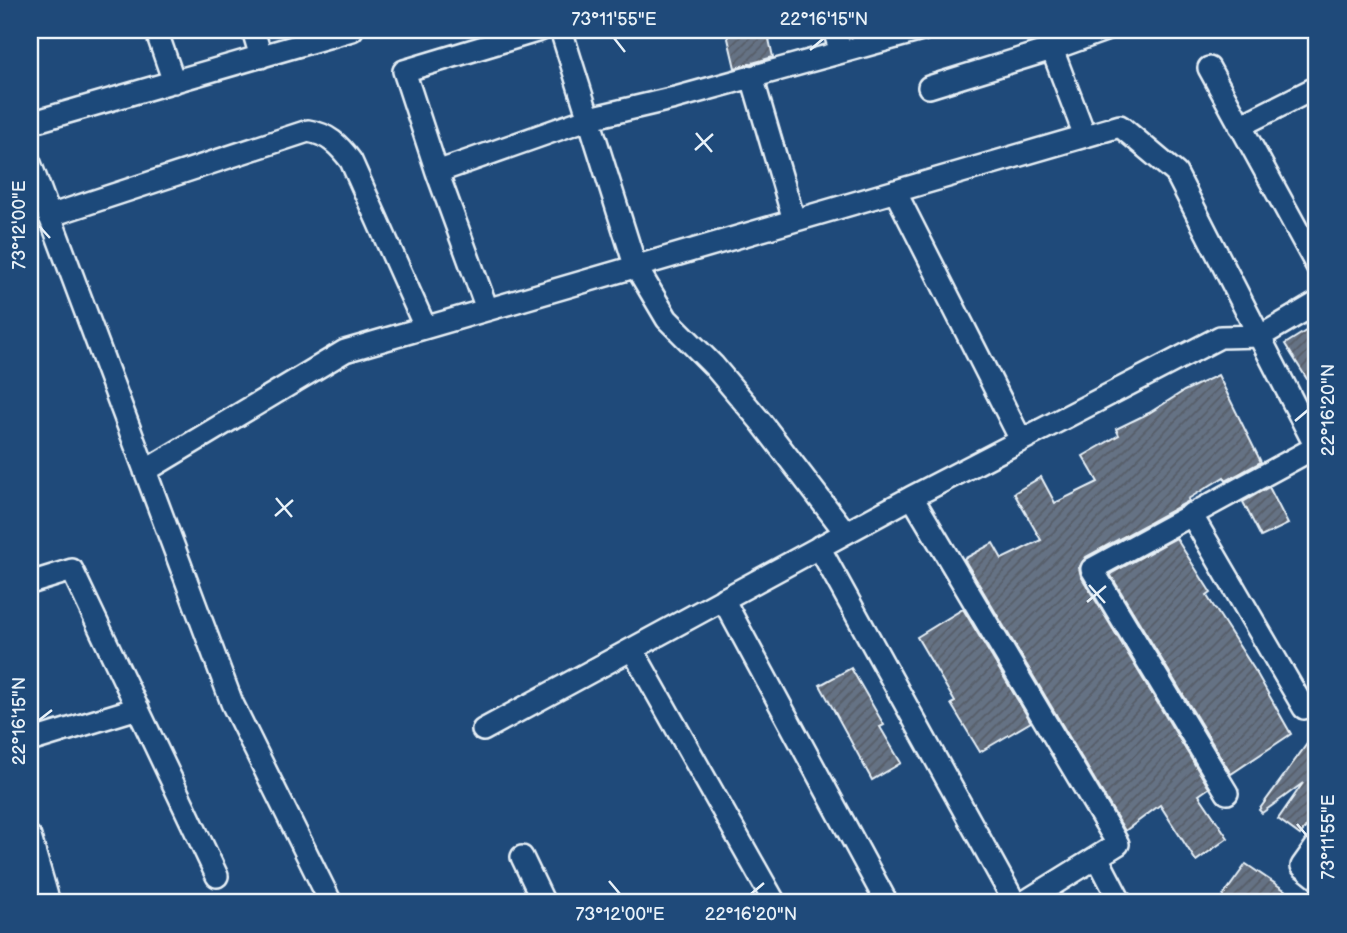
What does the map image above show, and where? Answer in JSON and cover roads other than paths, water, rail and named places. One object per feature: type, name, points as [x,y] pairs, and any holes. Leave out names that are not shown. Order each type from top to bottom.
[{"type":"street","points":[[156,30],[174,82]]},
{"type":"street","points":[[253,30],[261,57]]},
{"type":"street","points":[[30,123],[352,30]]},
{"type":"street","points":[[487,309],[404,71],[540,30]]},
{"type":"street","points":[[561,30],[635,265],[667,318],[714,366],[761,422],[846,533]]},
{"type":"street","points":[[834,30],[841,52]]},
{"type":"street","points":[[437,172],[590,118],[752,77],[841,52],[891,34],[922,30]]},
{"type":"street","points":[[929,87],[1105,30]]},
{"type":"street","points":[[1052,49],[1084,136]]},
{"type":"street","points":[[1209,68],[1317,266]]},
{"type":"street","points":[[752,77],[794,220]]},
{"type":"street","points":[[1240,126],[1317,87]]},
{"type":"street","points":[[145,471],[345,351],[1120,126],[1176,173],[1317,448],[1092,569],[1227,793]]},
{"type":"street","points":[[49,216],[309,131],[322,133],[339,145],[351,161],[425,327]]},
{"type":"street","points":[[32,178],[49,216],[232,703],[331,903]]},
{"type":"street","points":[[895,191],[1021,440]]},
{"type":"street","points":[[482,730],[912,497],[1220,337],[1261,336],[1317,303]]},
{"type":"street","points":[[912,497],[1118,844],[1023,903]]},
{"type":"street","points":[[1191,514],[1304,708]]},
{"type":"street","points":[[819,547],[1015,903]]},
{"type":"street","points":[[30,583],[72,570],[217,876]]},
{"type":"street","points":[[723,599],[887,903]]},
{"type":"street","points":[[632,649],[775,903]]},
{"type":"street","points":[[30,741],[138,708]]},
{"type":"street","points":[[30,837],[49,903]]},
{"type":"street","points":[[1317,845],[1302,866],[1317,878]]},
{"type":"street","points":[[522,857],[544,903]]},
{"type":"street","points":[[1097,857],[1121,903]]}]
